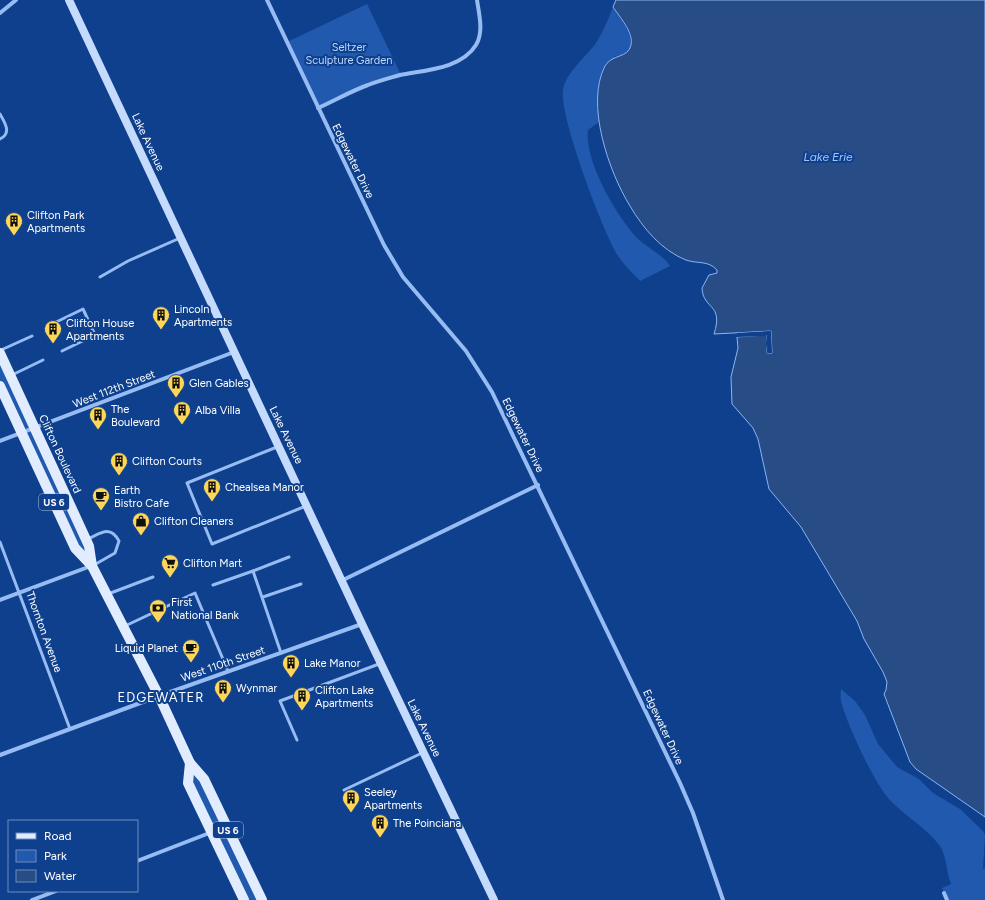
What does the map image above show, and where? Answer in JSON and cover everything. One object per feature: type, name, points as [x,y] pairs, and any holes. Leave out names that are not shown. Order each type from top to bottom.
[{"type":"main road","name":"Clifton Boulevard","points":[[0,352],[87,540],[92,566]]},
{"type":"main road","name":"Clifton Boulevard","points":[[0,386],[76,548],[92,566],[159,696],[190,763],[204,779],[262,900]]},
{"type":"main road","name":"US 6","points":[[190,763],[188,783],[244,900]]},
{"type":"street","points":[[0,13],[16,0]]},
{"type":"street","name":"Lake Avenue","points":[[69,0],[180,238],[343,580],[362,624],[494,900]]},
{"type":"street","name":"Edgewater Drive","points":[[268,0],[384,245],[403,277],[466,351],[489,386],[538,485],[693,813],[723,900]]},
{"type":"street","points":[[318,108],[367,86],[399,76],[441,68],[469,53],[476,44],[479,33],[480,19],[476,0]]},
{"type":"street","name":"West 112th Street","points":[[0,441],[234,352]]},
{"type":"street","points":[[343,580],[538,485]]},
{"type":"street","points":[[0,600],[92,566]]},
{"type":"street","name":"West 110th Street","points":[[0,755],[228,671],[362,624]]},
{"type":"street","points":[[138,861],[212,832]]},
{"type":"street","points":[[32,900],[53,892]]},
{"type":"street","points":[[944,893],[947,900]]},
{"type":"lane","points":[[0,114],[7,126],[7,132],[5,137],[0,139]]},
{"type":"lane","points":[[100,277],[128,261],[180,238]]},
{"type":"lane","points":[[50,325],[83,309],[95,335],[62,351]]},
{"type":"lane","points":[[0,352],[32,336]]},
{"type":"lane","points":[[11,376],[44,360]]},
{"type":"lane","points":[[279,446],[187,483],[212,544],[308,506]]},
{"type":"lane","points":[[87,540],[105,531],[110,531],[116,535],[119,541],[116,553],[92,566]]},
{"type":"lane","name":"Thornton Avenue","points":[[0,542],[70,729]]},
{"type":"lane","points":[[213,585],[290,557]]},
{"type":"lane","points":[[253,571],[282,653]]},
{"type":"lane","points":[[106,594],[152,577]]},
{"type":"lane","points":[[263,597],[301,584]]},
{"type":"lane","points":[[124,627],[194,593],[228,671]]},
{"type":"lane","points":[[297,740],[280,701],[381,663]]},
{"type":"lane","points":[[344,790],[424,752]]},
{"type":"green space","name":"Seltzer Sculpture Garden","points":[[367,4],[401,75],[367,85],[318,108],[287,42]]},
{"type":"green space","points":[[613,7],[630,36],[630,50],[625,54],[615,56],[598,111],[599,122],[588,130],[588,143],[591,157],[604,188],[621,217],[638,239],[660,255],[670,266],[640,281],[618,256],[611,243],[583,174],[568,124],[564,104],[563,90],[568,77],[596,43]]},
{"type":"green space","points":[[0,353],[89,546],[92,566],[75,548],[0,386]]},
{"type":"green space","points":[[841,689],[855,701],[865,715],[878,744],[897,767],[919,779],[933,793],[960,809],[983,831],[985,835],[983,869],[985,868],[985,900],[947,900],[942,888],[951,884],[940,846],[928,833],[889,799],[876,780],[848,723],[841,701]]},
{"type":"green space","points":[[190,763],[204,779],[262,900],[244,900],[188,783]]},
{"type":"water","name":"Lake Erie","points":[[616,0],[985,0],[985,817],[916,769],[910,762],[884,694],[887,682],[864,639],[857,621],[801,527],[769,489],[758,439],[753,428],[732,404],[731,377],[738,348],[737,337],[766,335],[767,353],[772,353],[771,331],[714,334],[716,324],[715,312],[703,295],[702,288],[709,275],[717,273],[717,270],[706,263],[690,261],[677,256],[654,238],[635,214],[614,175],[602,138],[598,99],[599,82],[605,66],[612,59],[627,52],[631,45],[628,30],[613,7]]},
{"type":"pier","points":[[771,331],[772,353],[767,353],[765,336],[737,337],[737,333]],"holes":[[[769,333],[770,351],[768,351],[766,334],[737,335]]]},
{"type":"place","name":"Clifton Park Apartments","points":[[14,236]]},
{"type":"place","name":"Lincoln Apartments","points":[[161,330]]},
{"type":"place","name":"Clifton House Apartments","points":[[53,344]]},
{"type":"place","name":"Glen Gables","points":[[176,398]]},
{"type":"place","name":"Alba Villa","points":[[182,425]]},
{"type":"place","name":"The Boulevard","points":[[98,430]]},
{"type":"place","name":"Clifton Courts","points":[[119,476]]},
{"type":"place","name":"Chealsea Manor","points":[[212,502]]},
{"type":"place","name":"Earth Bistro Cafe","points":[[101,511]]},
{"type":"place","name":"Clifton Cleaners","points":[[141,536]]},
{"type":"place","name":"Clifton Mart","points":[[170,578]]},
{"type":"place","name":"First National Bank","points":[[158,623]]},
{"type":"place","name":"Liquid Planet","points":[[191,663]]},
{"type":"place","name":"Lake Manor","points":[[291,678]]},
{"type":"place","name":"Wynmar","points":[[223,703]]},
{"type":"place","name":"Clifton Lake Apartments","points":[[302,711]]},
{"type":"place","name":"Seeley Apartments","points":[[351,813]]},
{"type":"place","name":"The Poinciana","points":[[380,838]]},
{"type":"district","name":"EDGEWATER","points":[[161,697]]}]
